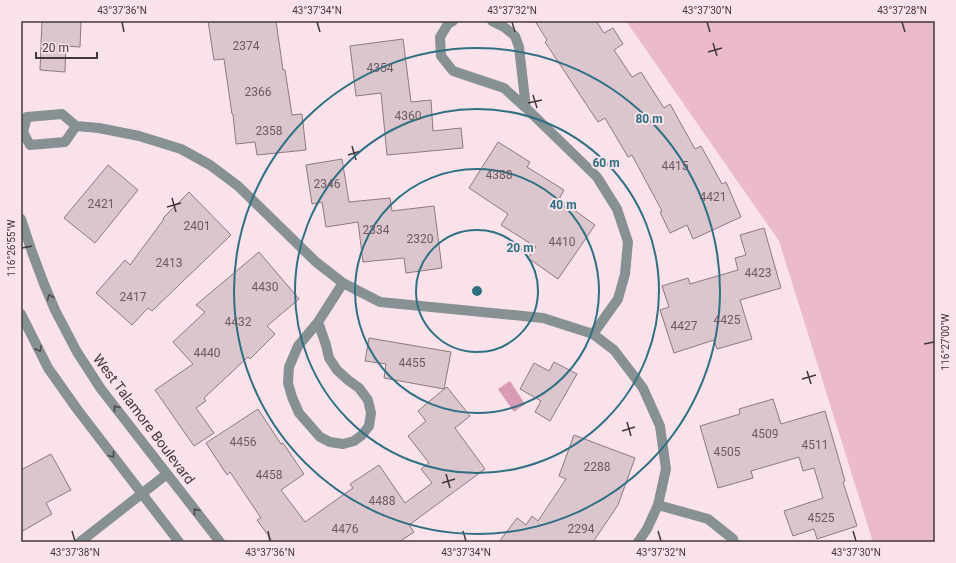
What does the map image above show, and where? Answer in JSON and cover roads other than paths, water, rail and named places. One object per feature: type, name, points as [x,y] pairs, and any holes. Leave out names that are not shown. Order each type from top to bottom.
[{"type":"street","points":[[453,21],[448,24],[440,37],[441,56],[453,71],[504,88],[597,177],[617,209],[628,242],[625,274],[618,299],[593,334]]},
{"type":"street","points":[[492,21],[504,27],[515,36],[519,48],[526,108]]},
{"type":"street","points":[[76,126],[65,142],[30,145],[22,132],[27,117],[62,114],[76,126],[99,128],[139,136],[181,149],[210,166],[238,186],[316,262],[343,284],[380,302],[543,318],[593,334],[614,350],[643,388],[660,426],[666,470],[658,505],[648,529],[638,542]]},
{"type":"street","name":"West Talamore Boulevard","points":[[21,219],[47,291],[55,310],[77,352],[101,389],[220,542]]},
{"type":"street","points":[[318,322],[329,358],[337,370],[359,388],[368,400],[371,413],[369,426],[362,435],[354,441],[342,444],[330,442],[320,437],[299,413],[288,383],[289,367],[298,346],[318,322],[343,284]]},
{"type":"street","points":[[21,314],[48,368],[77,409],[179,542]]},
{"type":"street","points":[[80,542],[166,474]]},
{"type":"street","points":[[658,505],[708,519],[733,539],[734,542]]}]
